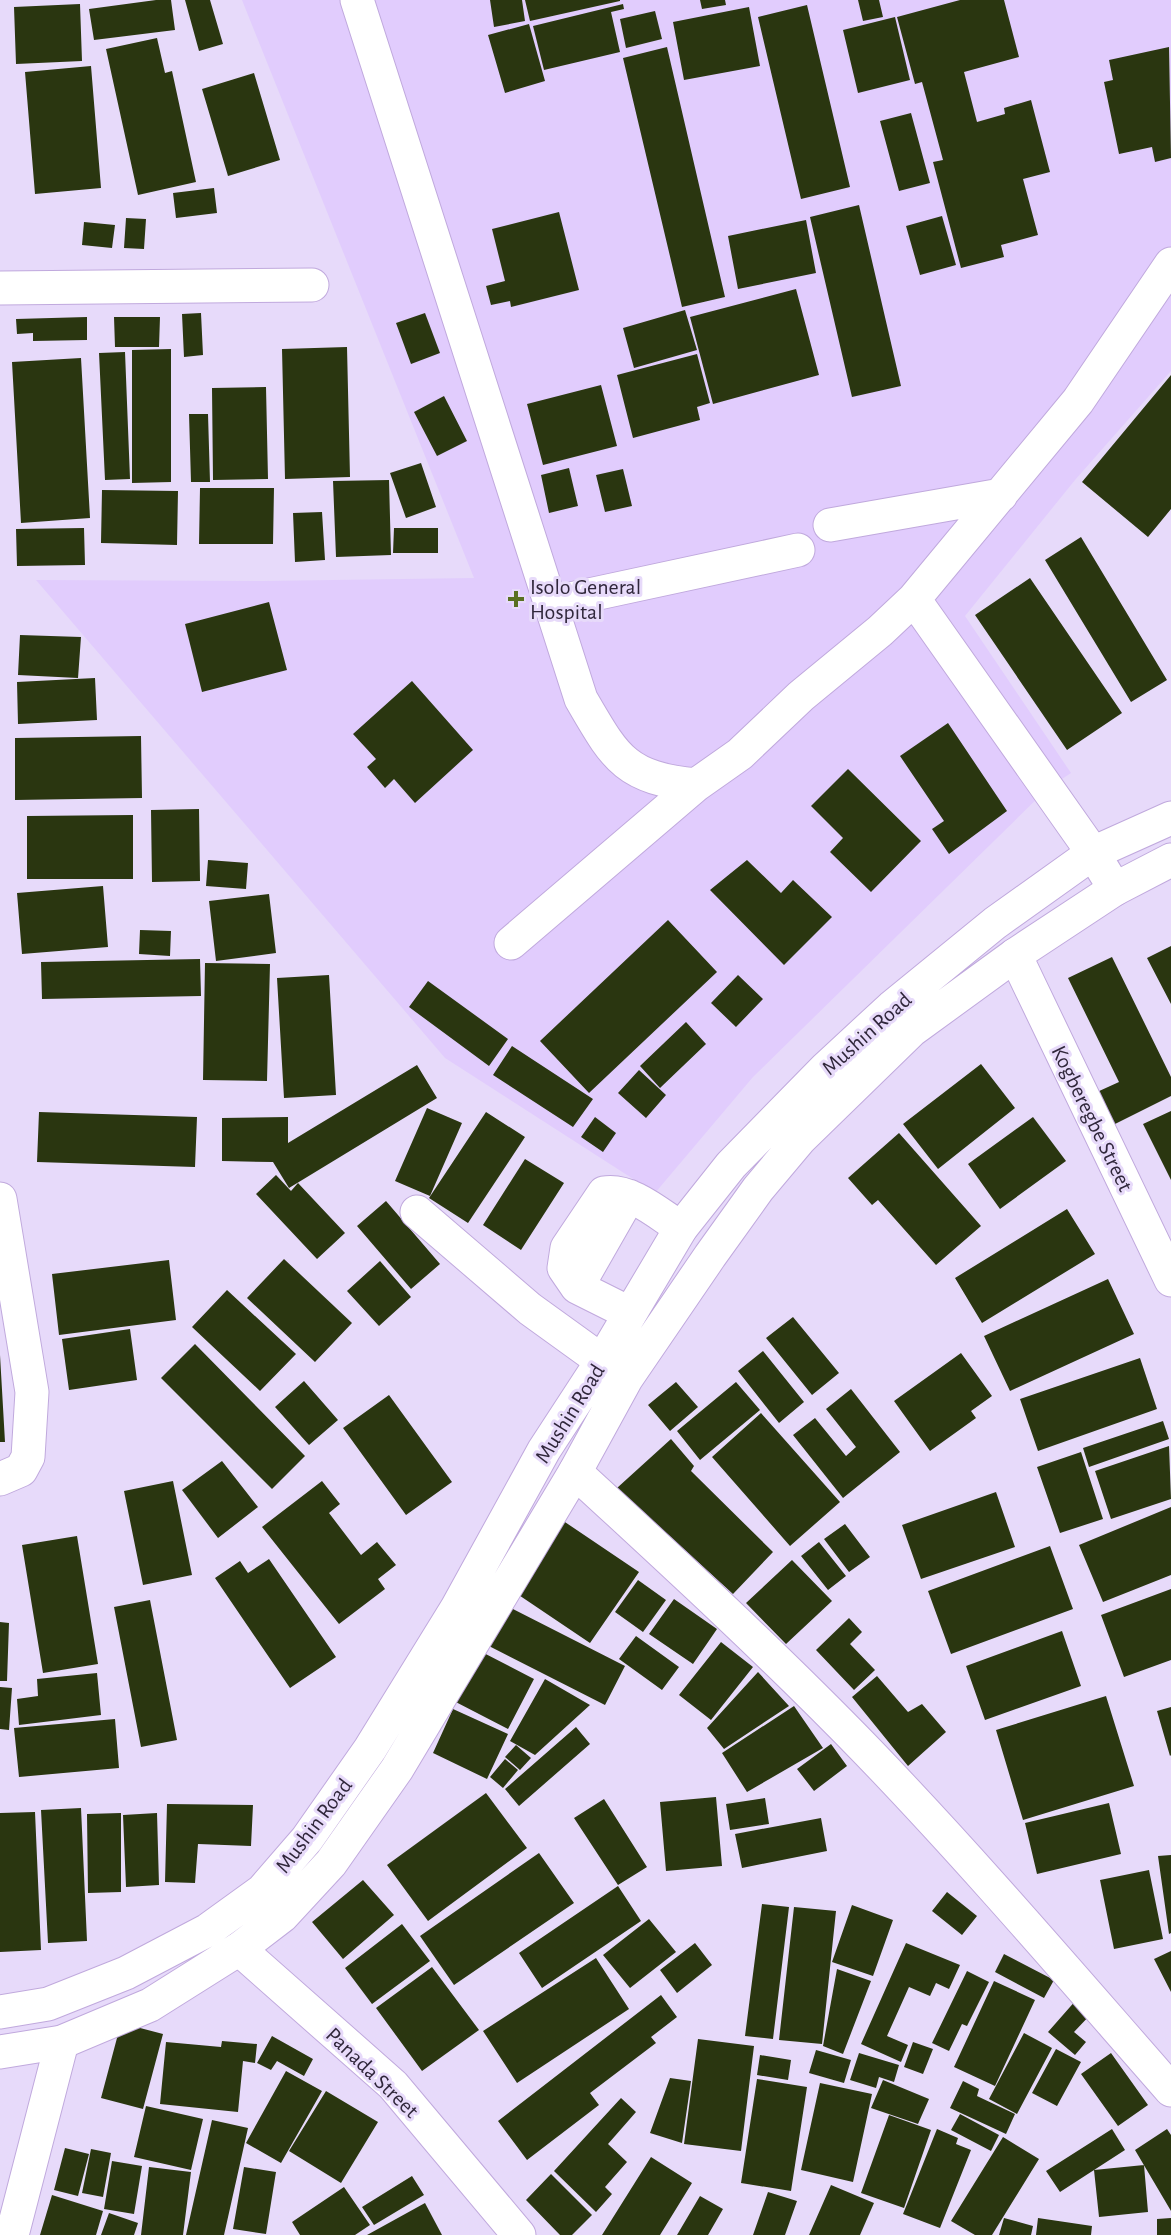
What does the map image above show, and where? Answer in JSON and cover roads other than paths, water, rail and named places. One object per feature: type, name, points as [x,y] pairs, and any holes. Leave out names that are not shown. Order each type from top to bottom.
[{"type":"main road","points":[[357,0],[581,699],[612,752],[636,770],[658,780],[696,785]]},
{"type":"main road","points":[[511,943],[696,785],[740,754],[801,696],[880,631],[914,599],[1078,401],[1171,264]]},
{"type":"main road","points":[[0,288],[312,285]]},
{"type":"main road","points":[[830,525],[1001,495]]},
{"type":"main road","points":[[552,603],[798,550]]},
{"type":"main road","points":[[914,599],[1094,853],[1115,889]]},
{"type":"main road","name":"Mushin Road","points":[[0,2012],[48,2004],[126,1973],[208,1930],[262,1891],[307,1839],[370,1749],[457,1608],[544,1450],[602,1361],[681,1228],[731,1165],[826,1068],[892,1007],[996,923],[1094,853],[1171,818]]},
{"type":"main road","name":"Mushin Road","points":[[0,2052],[62,2042],[150,2005],[239,1949],[282,1916],[331,1863],[397,1769],[575,1472],[626,1379],[758,1189],[800,1139],[912,1030],[1015,955],[1115,889],[1171,860]]},
{"type":"main road","name":"Kogberegbe Street","points":[[1015,955],[1171,1280]]},
{"type":"main road","points":[[629,1313],[577,1287],[564,1268],[567,1248],[604,1193],[614,1191],[629,1196],[681,1228]]},
{"type":"main road","points":[[0,1199],[32,1392],[28,1457],[21,1470],[0,1479]]},
{"type":"main road","points":[[417,1212],[530,1309],[602,1361]]},
{"type":"main road","points":[[575,1472],[710,1596],[867,1751],[1009,1905],[1171,2090]]},
{"type":"main road","name":"Panada Street","points":[[239,1949],[393,2085],[519,2235]]},
{"type":"main road","points":[[12,2235],[62,2042]]},
{"type":"place","name":"Isolo General Hospital","points":[[516,599]]}]
